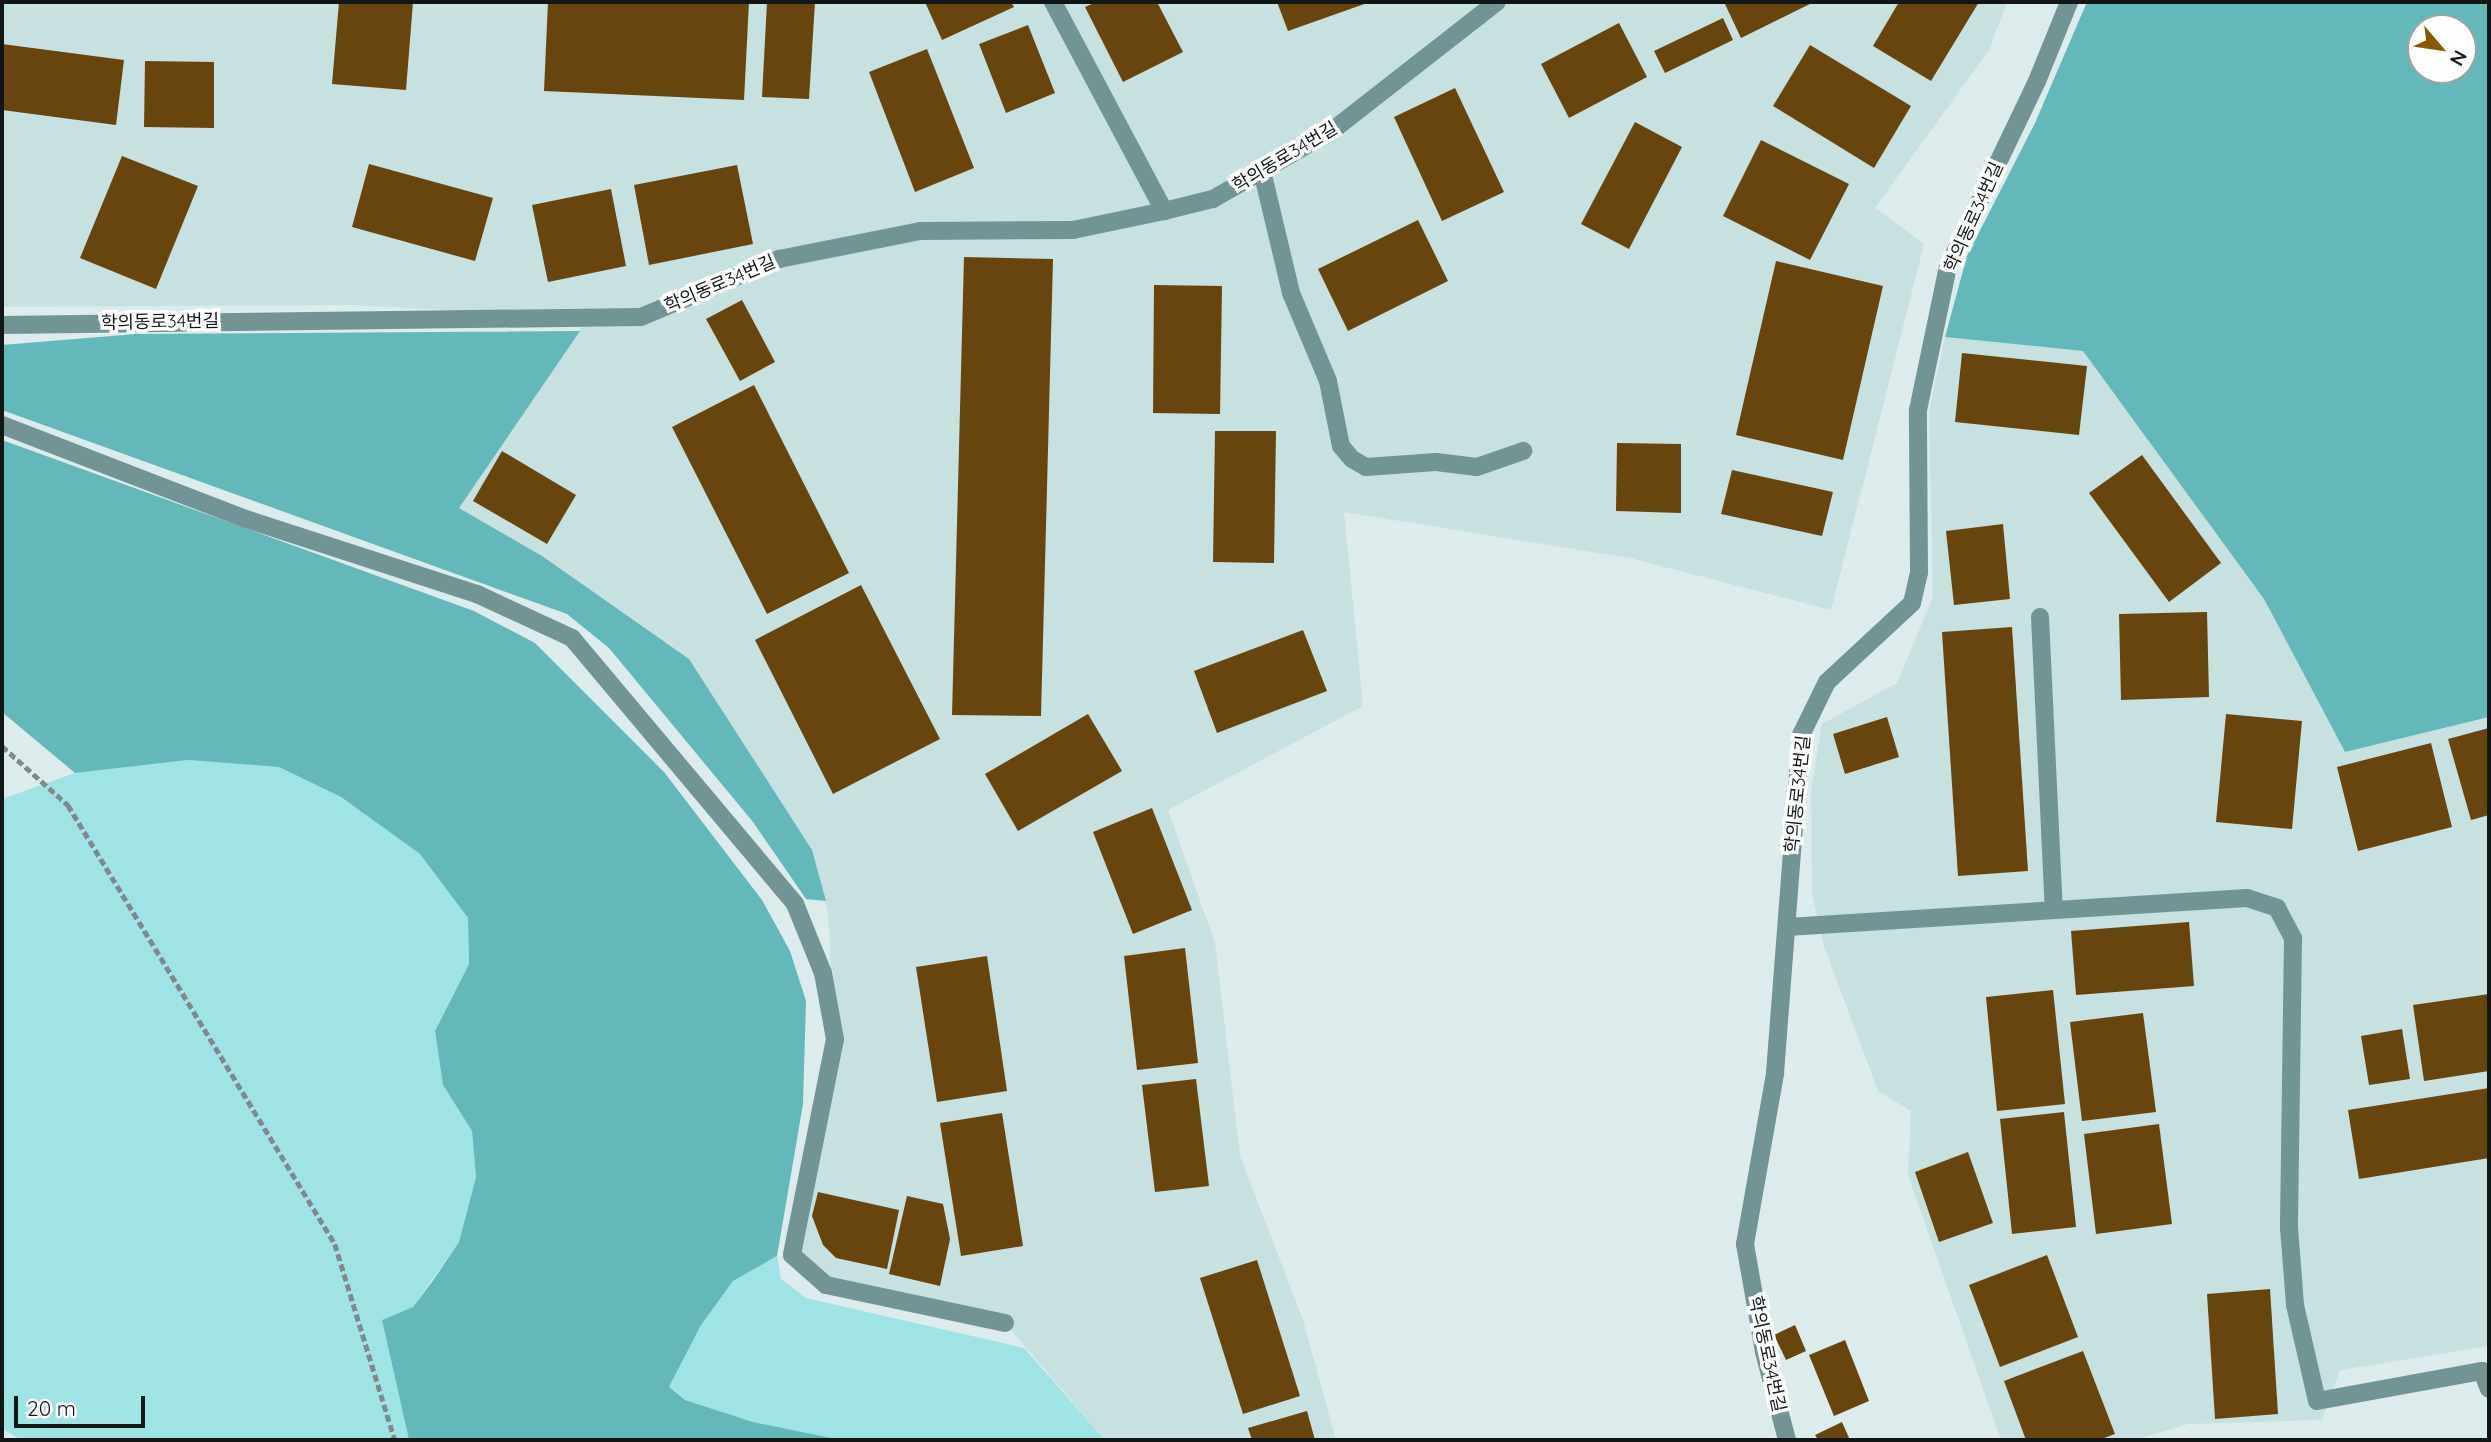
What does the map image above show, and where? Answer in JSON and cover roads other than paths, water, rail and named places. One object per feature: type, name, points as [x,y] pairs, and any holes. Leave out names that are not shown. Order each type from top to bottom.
[{"type":"street","points":[[1053,2],[1164,211]]},
{"type":"street","name":"학의동로34번길","points":[[2,325],[641,317],[779,259],[920,231],[1073,230],[1164,211],[1213,199],[1333,131],[1497,2]]},
{"type":"street","name":"학의동로34번길","points":[[1787,1440],[1764,1352],[1745,1244],[1775,1073],[1801,735],[1827,682],[1912,603],[1919,572],[1918,410],[1948,267],[2037,81],[2069,2]]},
{"type":"street","points":[[1262,171],[1291,293],[1328,381],[1341,446],[1352,459],[1366,467],[1436,462],[1477,467],[1523,451]]},
{"type":"street","points":[[2,425],[246,519],[477,594],[572,638],[795,904],[823,972],[835,1039],[792,1255],[826,1285],[1005,1323]]},
{"type":"street","points":[[2040,617],[2054,910]]},
{"type":"street","points":[[1787,927],[2247,898],[2277,908],[2293,938],[2289,1228],[2295,1305],[2317,1401],[2482,1371],[2489,1389]]}]
